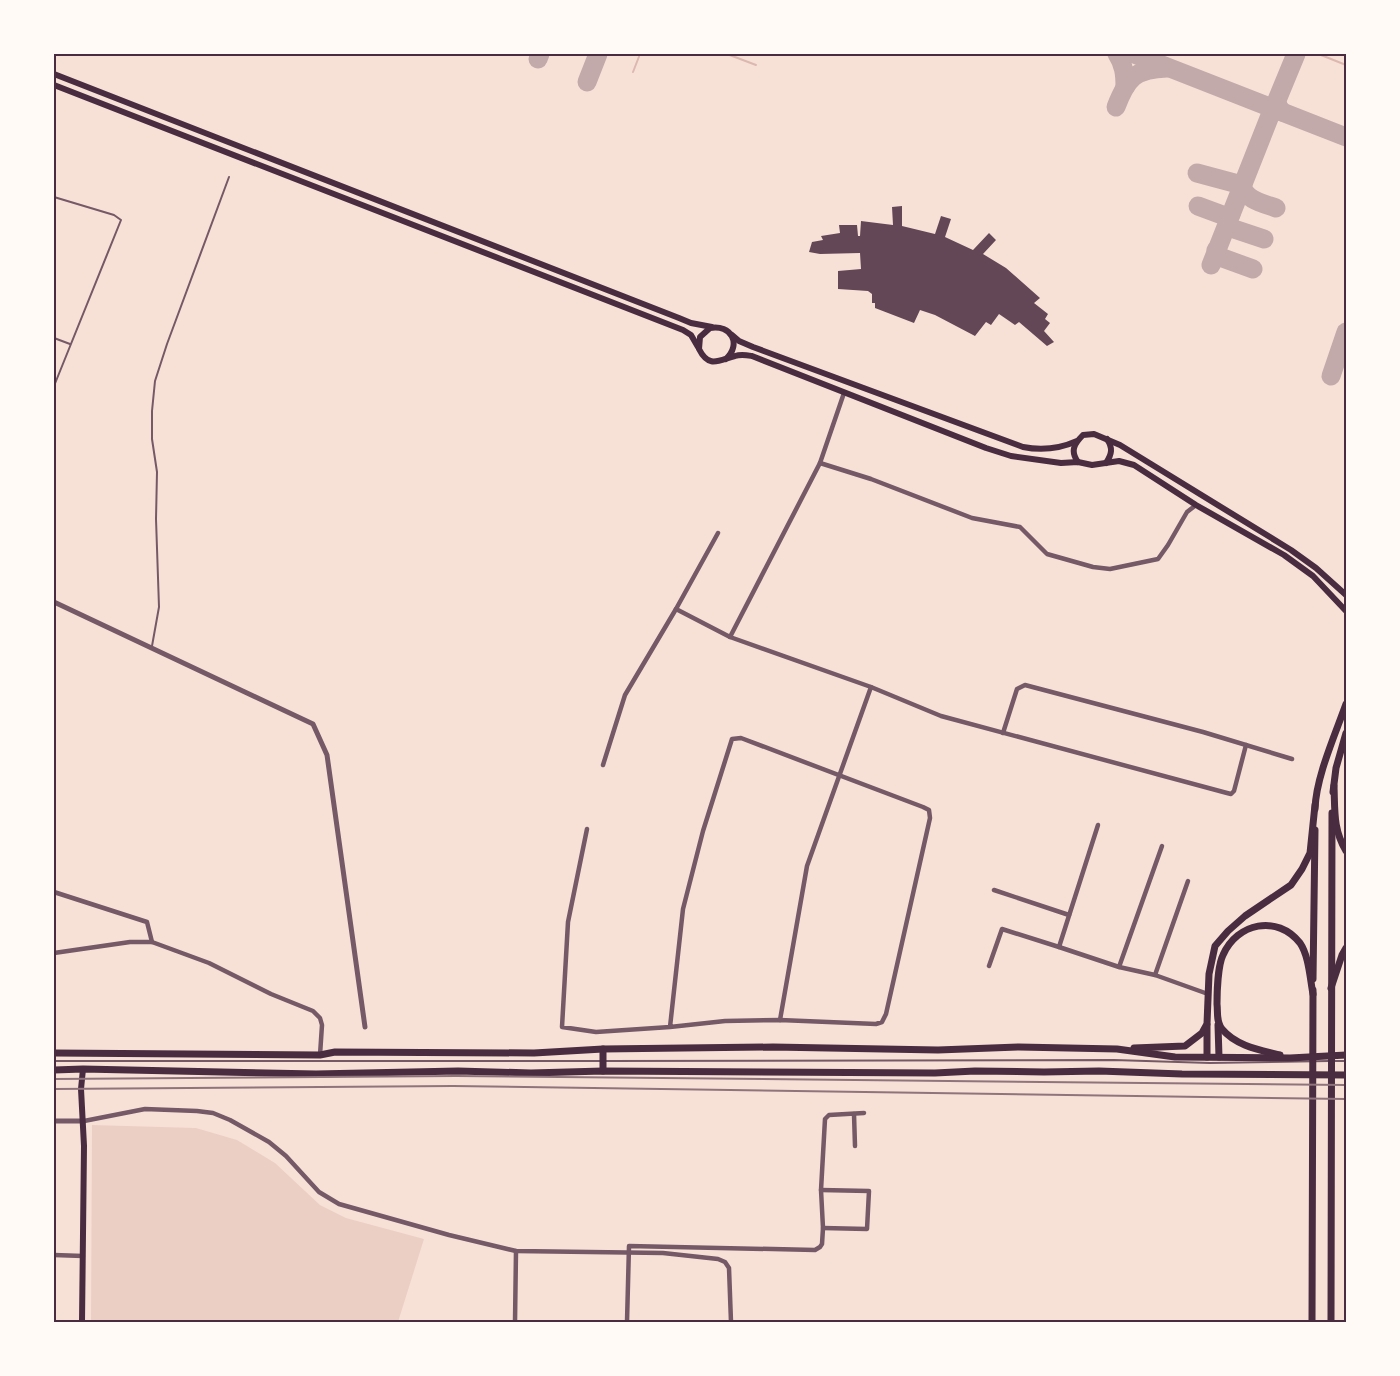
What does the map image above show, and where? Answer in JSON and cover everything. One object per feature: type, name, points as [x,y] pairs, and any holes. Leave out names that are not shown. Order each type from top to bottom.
[{"type":"main road","points":[[54,74],[685,320],[726,330],[739,341],[753,347],[1023,447],[1038,450],[1053,449],[1077,441],[1083,435],[1094,434],[1106,438],[1128,449],[1291,550],[1316,568],[1346,595]]},
{"type":"main road","points":[[54,85],[683,330],[691,335],[707,359],[720,362],[737,355],[752,356],[986,448],[1011,456],[1092,465],[1119,461],[1134,464],[1196,505],[1284,555],[1313,576],[1346,611]]},
{"type":"main road","points":[[699,349],[700,337],[710,328],[716,327]]},
{"type":"main road","points":[[726,359],[732,350],[733,339],[730,334]]},
{"type":"main road","points":[[1106,438],[1112,449],[1106,463]]},
{"type":"main road","points":[[1077,441],[1073,456],[1078,462]]},
{"type":"main road","points":[[1207,1057],[1208,994],[1216,946],[1228,931],[1245,916],[1291,885],[1302,869],[1310,853],[1315,805],[1328,753],[1346,704]]},
{"type":"main road","points":[[1331,1322],[1332,804],[1336,768],[1346,733]]},
{"type":"main road","points":[[1334,786],[1335,825],[1346,852]]},
{"type":"main road","points":[[1312,1322],[1311,1111],[1315,805]]},
{"type":"main road","points":[[1219,1057],[1217,989],[1222,955],[1234,938],[1251,928],[1271,925],[1287,931],[1300,944],[1307,961],[1313,994]]},
{"type":"main road","points":[[1331,988],[1342,954],[1346,948]]},
{"type":"main road","points":[[54,1053],[320,1055],[335,1052],[534,1053],[604,1049],[773,1047],[938,1050],[1019,1047],[1117,1049],[1184,1046],[1202,1033],[1207,1024]]},
{"type":"main road","points":[[1218,1024],[1223,1030],[1249,1047],[1290,1058]]},
{"type":"main road","points":[[603,1071],[604,1049]]},
{"type":"main road","points":[[1117,1049],[1176,1057],[1290,1058],[1346,1055]]},
{"type":"main road","points":[[82,1322],[84,1121],[81,1089],[83,1069]]},
{"type":"main road","points":[[54,1070],[316,1074],[603,1071],[935,1073],[1099,1070],[1229,1075],[1346,1075]]},
{"type":"street","points":[[730,637],[820,463],[844,393]]},
{"type":"street","points":[[820,463],[871,479],[972,518],[1020,527],[1047,554],[1105,569],[1129,566],[1158,559],[1187,512],[1196,505]]},
{"type":"street","points":[[603,765],[625,695],[718,533]]},
{"type":"street","points":[[54,602],[313,724],[327,755],[365,1027]]},
{"type":"street","points":[[676,609],[730,637],[871,687],[941,716],[1231,794],[1234,790],[1246,745]]},
{"type":"street","points":[[1003,733],[1017,688],[1025,684],[1292,759]]},
{"type":"street","points":[[780,1020],[808,866],[871,687]]},
{"type":"street","points":[[587,830],[568,922],[562,1028],[596,1032],[670,1027],[725,1022],[780,1020],[876,1024],[882,1022],[886,1014],[930,818],[929,810],[741,738],[732,739],[703,831],[683,909],[670,1027]]},
{"type":"street","points":[[1058,947],[1098,825]]},
{"type":"street","points":[[1119,967],[1162,846]]},
{"type":"street","points":[[1155,975],[1188,881]]},
{"type":"street","points":[[994,890],[1069,916]]},
{"type":"street","points":[[54,892],[147,922],[152,942]]},
{"type":"street","points":[[989,966],[1002,929],[1119,967],[1155,975],[1208,994]]},
{"type":"street","points":[[54,953],[130,942],[152,942],[209,963],[271,994],[313,1011],[320,1018],[322,1025],[320,1055]]},
{"type":"street","points":[[54,1121],[84,1121],[145,1110],[197,1111],[214,1114],[230,1120],[270,1142],[286,1156],[319,1192],[339,1204],[449,1235],[516,1251],[672,1254],[718,1259],[725,1262],[729,1268],[731,1322]]},
{"type":"street","points":[[627,1322],[629,1246],[815,1250],[820,1247],[822,1244],[823,1228],[821,1190],[825,1119],[829,1114],[864,1114]]},
{"type":"street","points":[[854,1114],[855,1146]]},
{"type":"street","points":[[821,1190],[869,1191],[867,1229],[823,1228]]},
{"type":"street","points":[[515,1322],[516,1251]]},
{"type":"street","points":[[54,1255],[83,1256]]},
{"type":"lane","points":[[151,648],[158,607],[157,472],[152,439],[154,382],[166,344],[229,177]]},
{"type":"lane","points":[[54,197],[114,215],[121,220],[54,386]]},
{"type":"lane","points":[[54,338],[71,344]]},
{"type":"lane","points":[[54,1061],[1114,1060],[1210,1063],[1346,1061]]},
{"type":"shaded area","points":[[92,1125],[196,1128],[237,1140],[275,1163],[320,1205],[346,1218],[424,1239],[398,1322],[91,1322]]},
{"type":"building","points":[[902,206],[902,226],[935,234],[941,216],[951,219],[945,237],[973,250],[989,233],[996,240],[983,254],[1006,268],[1040,298],[1034,303],[1048,314],[1045,319],[1050,323],[1044,331],[1054,342],[1047,346],[1019,322],[1015,325],[999,314],[991,325],[986,322],[975,336],[935,315],[920,310],[914,323],[875,308],[875,303],[872,303],[872,294],[868,291],[838,289],[838,271],[861,269],[860,253],[820,254],[809,252],[812,242],[823,240],[821,236],[840,233],[839,225],[857,225],[858,236],[860,236],[861,221],[893,225],[892,207]]},
{"type":"waterway","points":[[633,72],[640,54]]},
{"type":"waterway","points":[[727,54],[756,65]]},
{"type":"waterway","points":[[1321,55],[1346,65]]},
{"type":"taxiway","points":[[538,59],[540,54]]},
{"type":"taxiway","points":[[587,82],[598,54]]},
{"type":"taxiway","points":[[1117,54],[1124,70],[1125,87]]},
{"type":"taxiway","points":[[1134,54],[1346,137]]},
{"type":"taxiway","points":[[1282,112],[1277,100],[1296,54]]},
{"type":"taxiway","points":[[1116,107],[1124,89],[1134,77],[1147,70],[1167,68]]},
{"type":"taxiway","points":[[1211,265],[1273,108]]},
{"type":"taxiway","points":[[1197,173],[1243,184]]},
{"type":"taxiway","points":[[1242,186],[1251,198],[1276,208]]},
{"type":"taxiway","points":[[1198,206],[1225,216],[1231,214]]},
{"type":"taxiway","points":[[1228,221],[1231,228],[1264,239]]},
{"type":"taxiway","points":[[1216,250],[1220,257],[1253,269]]},
{"type":"taxiway","points":[[1331,376],[1346,332]]},
{"type":"railway","points":[[54,1079],[456,1076],[1346,1085]]},
{"type":"railway","points":[[54,1089],[453,1086],[1346,1099]]}]
